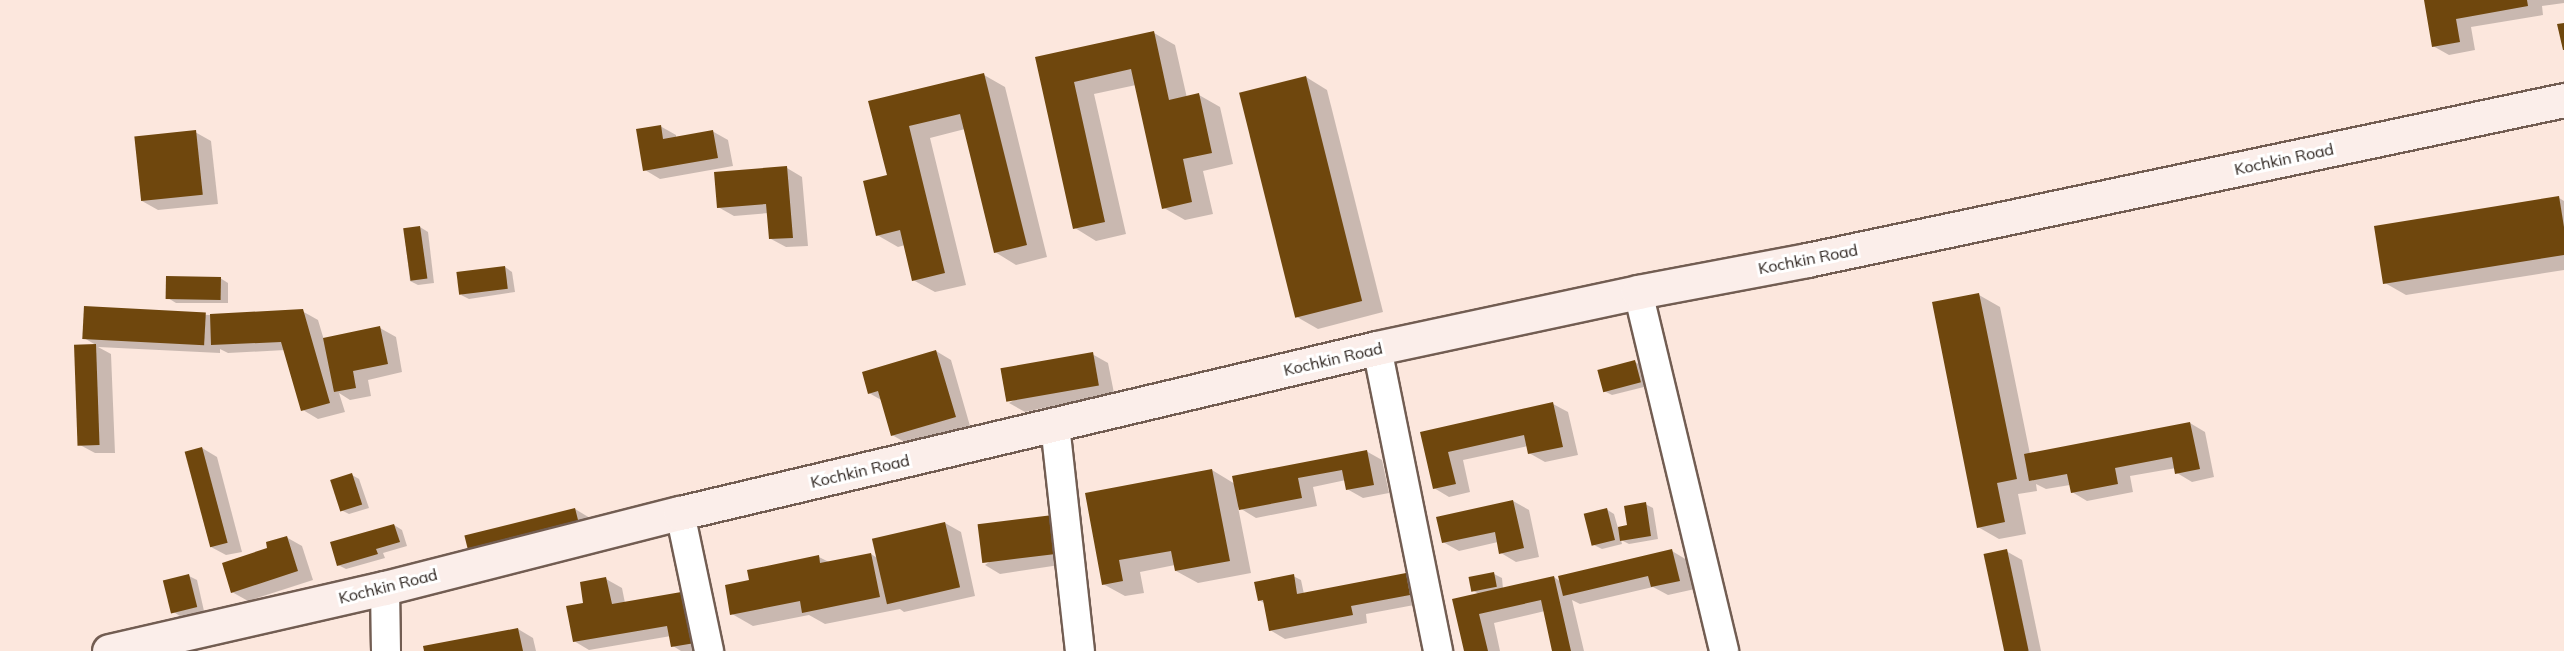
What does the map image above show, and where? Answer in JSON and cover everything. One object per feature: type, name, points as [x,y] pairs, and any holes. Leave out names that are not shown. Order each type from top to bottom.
[{"type":"main road","name":"Kochkin Road","points":[[109,651],[385,588],[680,513],[1377,348],[1638,292],[1807,260],[2564,100]]},
{"type":"street","points":[[1638,292],[1724,651]]},
{"type":"street","points":[[1377,348],[1438,651]]},
{"type":"street","points":[[1055,425],[1080,651]]},
{"type":"street","points":[[680,513],[709,651]]},
{"type":"street","points":[[385,588],[386,651]]},
{"type":"building","points":[[2424,0],[2527,0],[2528,6],[2456,19],[2460,42],[2432,47]]},
{"type":"building","points":[[2564,23],[2564,50],[2563,50],[2557,24]]},
{"type":"building","points":[[1154,31],[1169,100],[1199,93],[1212,153],[1183,159],[1192,202],[1162,209],[1131,69],[1074,82],[1105,222],[1073,229],[1035,57]]},
{"type":"building","points":[[984,73],[1027,245],[994,253],[960,114],[909,126],[945,273],[912,281],[900,230],[876,236],[863,181],[887,175],[868,101]]},
{"type":"building","points":[[1306,76],[1362,301],[1295,318],[1239,93]]},
{"type":"building","points":[[661,125],[663,139],[713,130],[718,158],[643,171],[636,129]]},
{"type":"building","points":[[196,130],[203,195],[141,201],[134,136]]},
{"type":"building","points":[[787,166],[793,238],[769,239],[766,204],[717,208],[714,172]]},
{"type":"building","points":[[2559,196],[2564,227],[2564,255],[2383,284],[2374,226]]},
{"type":"building","points":[[420,226],[427,278],[411,281],[403,228]]},
{"type":"building","points":[[505,266],[508,289],[459,295],[456,272]]},
{"type":"building","points":[[166,276],[221,277],[221,300],[166,299]]},
{"type":"building","points":[[1979,293],[2017,479],[1997,483],[2005,522],[1977,528],[1932,302]]},
{"type":"building","points":[[84,306],[206,312],[204,345],[82,339]]},
{"type":"building","points":[[303,309],[330,403],[301,411],[281,342],[211,345],[210,314]]},
{"type":"building","points":[[380,326],[388,364],[353,371],[356,388],[334,392],[323,338]]},
{"type":"building","points":[[96,344],[100,445],[78,446],[74,345]]},
{"type":"building","points":[[936,350],[956,417],[891,436],[878,391],[868,394],[862,372]]},
{"type":"building","points":[[1093,352],[1099,385],[1006,402],[1000,368]]},
{"type":"building","points":[[1635,360],[1641,382],[1603,392],[1597,370]]},
{"type":"building","points":[[1553,402],[1563,447],[1528,454],[1524,435],[1448,452],[1456,484],[1433,489],[1420,432]]},
{"type":"building","points":[[2190,422],[2200,469],[2175,474],[2172,457],[2115,468],[2118,484],[2071,493],[2067,474],[2029,481],[2024,454]]},
{"type":"building","points":[[202,447],[228,543],[210,547],[185,452]]},
{"type":"building","points":[[1367,450],[1374,485],[1346,490],[1342,470],[1298,478],[1302,498],[1239,510],[1232,476]]},
{"type":"building","points":[[1212,469],[1230,561],[1175,571],[1171,551],[1119,560],[1123,581],[1102,585],[1085,493]]},
{"type":"building","points":[[352,473],[362,504],[340,511],[330,480]]},
{"type":"building","points":[[1513,500],[1524,548],[1499,554],[1495,532],[1442,543],[1436,517]]},
{"type":"building","points":[[1646,502],[1651,536],[1620,541],[1618,527],[1627,525],[1624,506]]},
{"type":"building","points":[[575,508],[580,528],[469,556],[464,536]]},
{"type":"building","points":[[1607,508],[1615,540],[1592,546],[1584,514]]},
{"type":"building","points":[[1053,515],[1058,554],[982,563],[978,524]]},
{"type":"building","points":[[945,522],[960,587],[887,604],[872,539]]},
{"type":"building","points":[[394,524],[400,542],[376,549],[378,554],[337,566],[330,542]]},
{"type":"building","points":[[287,536],[298,571],[231,593],[222,563],[267,548],[266,542]]},
{"type":"building","points":[[1672,549],[1680,581],[1651,587],[1648,576],[1563,596],[1558,576]]},
{"type":"building","points":[[2007,549],[2029,651],[2004,651],[1984,554]]},
{"type":"building","points":[[871,553],[880,597],[802,613],[800,601],[730,615],[725,585],[749,580],[747,570],[819,555],[820,563]]},
{"type":"building","points":[[1494,572],[1497,587],[1471,592],[1468,577]]},
{"type":"building","points":[[1406,573],[1410,595],[1351,606],[1353,615],[1269,631],[1263,600],[1258,601],[1254,582],[1294,574],[1297,594]]},
{"type":"building","points":[[189,574],[197,607],[171,614],[163,581]]},
{"type":"building","points":[[1554,576],[1571,651],[1552,651],[1541,600],[1479,614],[1488,651],[1464,651],[1452,599]]},
{"type":"building","points":[[606,577],[612,604],[687,591],[695,643],[671,647],[667,626],[573,642],[566,606],[583,603],[580,582]]},
{"type":"building","points":[[518,628],[523,651],[424,651],[423,646]]}]
